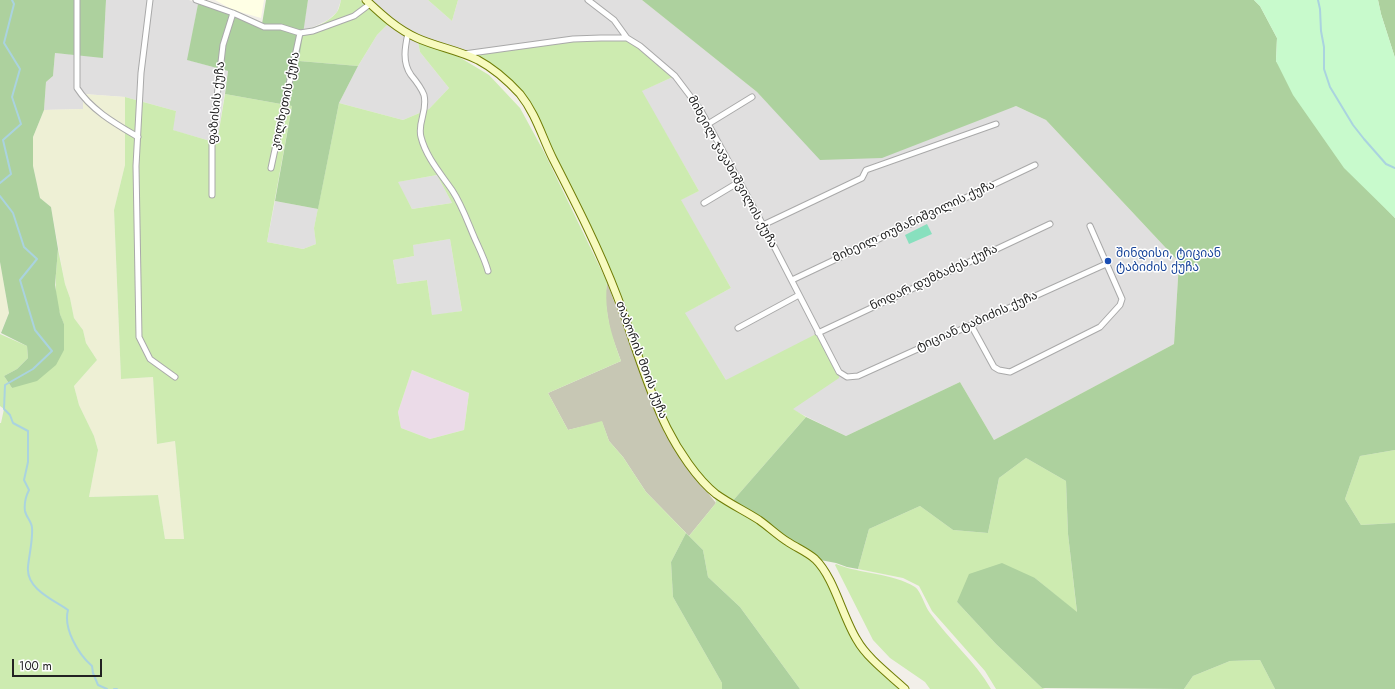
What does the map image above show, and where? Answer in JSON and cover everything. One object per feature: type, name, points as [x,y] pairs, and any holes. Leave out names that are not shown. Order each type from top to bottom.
[{"type":"main road","points":[[368,2],[396,27],[418,38],[464,54]]},
{"type":"main road","name":"თაბორის მთის ქუჩა","points":[[464,54],[493,69],[514,88],[532,112],[550,154],[606,267],[647,382],[667,428],[683,457],[714,492],[730,504],[760,521],[787,542],[804,551],[821,566],[835,591],[857,642],[872,659],[905,689]]},
{"type":"street","points":[[77,0],[77,88],[82,96],[111,120],[138,137]]},
{"type":"street","points":[[150,0],[141,73],[136,166],[139,337],[150,359],[175,378]]},
{"type":"street","points":[[196,0],[233,13],[264,27],[281,27],[300,33],[312,31],[354,16],[368,2]]},
{"type":"street","points":[[588,0],[614,20],[627,38]]},
{"type":"street","name":"ფაზისის ქუჩა","points":[[212,195],[212,140],[223,45],[233,13]]},
{"type":"street","name":"კოლხეთის ქუჩა","points":[[271,168],[300,33]]},
{"type":"street","points":[[408,33],[404,48],[405,62],[424,95],[426,108],[420,127],[421,137],[437,170],[452,191],[467,218],[488,270]]},
{"type":"street","points":[[464,54],[573,39],[627,38]]},
{"type":"street","name":"მიხეილ ჯავახიშვილის ქუჩა","points":[[627,38],[640,46],[675,76],[700,109],[763,225],[839,372],[847,377]]},
{"type":"street","points":[[708,124],[752,97]]},
{"type":"street","points":[[763,225],[862,178],[866,170],[996,124]]},
{"type":"street","name":"მიხეილ თუმანიშვილის ქუჩა","points":[[792,280],[1036,165]]},
{"type":"street","points":[[704,203],[739,182]]},
{"type":"street","name":"ნოდარ დუმბაძეს ქუჩა","points":[[818,333],[1050,224]]},
{"type":"street","points":[[971,325],[994,367],[1006,372],[1015,371],[1100,327],[1120,305],[1122,299],[1090,226]]},
{"type":"street","name":"ტიციან ტაბიძის ქუჩა","points":[[847,377],[858,376],[1106,264]]},
{"type":"street","points":[[738,328],[799,295]]},
{"type":"shaded area","points":[[106,0],[189,0],[198,4],[188,60],[228,71],[217,143],[172,130],[176,111],[125,97],[84,94],[83,109],[44,110],[46,82],[53,76],[55,53],[103,57]]},
{"type":"shaded area","points":[[215,0],[264,0],[261,18],[233,10]]},
{"type":"shaded area","points":[[308,0],[341,0],[337,12],[328,20],[303,30]]},
{"type":"shaded area","points":[[366,0],[428,0],[452,21],[458,0],[642,0],[757,92],[822,159],[1016,106],[1046,120],[1179,262],[1174,344],[994,440],[960,382],[846,436],[726,380],[684,313],[731,288],[680,200],[699,191],[641,91],[675,76],[464,54],[418,38]]},
{"type":"shaded area","points":[[388,24],[399,33],[418,42],[420,52],[449,88],[429,109],[403,120],[339,103],[358,66],[377,35]]},
{"type":"shaded area","points":[[83,94],[125,97],[125,165],[114,210],[121,379],[153,377],[157,444],[175,441],[184,539],[165,539],[158,495],[89,497],[98,450],[94,436],[79,405],[74,386],[97,360],[86,343],[83,330],[74,318],[70,298],[65,284],[51,207],[40,198],[33,166],[33,137],[44,110],[83,109]]},
{"type":"shaded area","points":[[437,175],[452,203],[412,209],[397,182]]},
{"type":"shaded area","points":[[275,201],[318,209],[314,228],[316,244],[303,249],[267,242]]},
{"type":"shaded area","points":[[450,239],[462,311],[432,316],[427,280],[397,284],[393,260],[414,256],[412,245]]},
{"type":"shaded area","points":[[0,262],[9,313],[0,334]]},
{"type":"shaded area","points":[[607,282],[651,402],[665,434],[682,461],[716,503],[689,536],[646,492],[623,457],[609,441],[602,422],[568,430],[548,393],[621,361],[610,331],[605,299]]},
{"type":"shaded area","points":[[412,370],[469,393],[464,430],[430,439],[401,428],[398,412]]},
{"type":"green space","points":[[0,0],[106,0],[103,58],[55,53],[53,76],[46,82],[44,110],[33,137],[33,166],[40,198],[51,207],[58,249],[55,285],[60,314],[64,324],[64,350],[56,365],[37,381],[12,388],[4,376],[17,369],[28,358],[27,346],[1,333],[9,313],[0,262]]},
{"type":"green space","points":[[266,0],[308,0],[299,61],[358,66],[339,103],[318,209],[275,201],[292,106],[225,94],[228,71],[187,60],[198,4],[262,24]]},
{"type":"green space","points":[[341,0],[360,0],[388,24],[377,35],[358,66],[299,61],[303,30],[317,26],[330,19],[337,12]]},
{"type":"green space","points":[[428,0],[458,0],[452,21]]},
{"type":"green space","points":[[642,0],[1254,0],[1260,6],[1277,38],[1276,61],[1372,194],[1395,218],[1395,450],[1360,456],[1345,499],[1361,525],[1395,523],[1395,689],[1275,689],[1260,660],[1230,661],[1193,676],[1184,689],[1042,688],[996,644],[957,602],[969,574],[1002,563],[1035,578],[1077,612],[1068,534],[1066,481],[1026,458],[999,478],[988,533],[953,530],[920,506],[869,529],[858,569],[815,559],[730,504],[806,417],[846,436],[960,382],[994,440],[1174,344],[1179,262],[1046,120],[1016,106],[882,158],[820,160],[757,92]]},
{"type":"green space","points":[[1254,0],[1378,0],[1395,58],[1395,218],[1344,168],[1293,95],[1276,61],[1277,38],[1260,6]]},
{"type":"green space","points":[[1378,0],[1395,0],[1395,58],[1381,14]]},
{"type":"green space","points":[[627,38],[675,76],[642,91],[699,191],[681,200],[731,288],[685,313],[726,380],[818,333],[839,372],[839,378],[793,409],[806,417],[730,504],[819,564],[856,639],[905,689],[800,689],[740,607],[708,577],[703,550],[689,536],[716,503],[714,492],[704,482],[667,428],[618,299],[542,132],[510,84],[464,54],[573,39]]},
{"type":"green space","points":[[418,42],[454,54],[489,75],[520,108],[544,152],[607,282],[607,313],[621,361],[548,393],[568,430],[602,421],[609,441],[623,457],[646,492],[686,533],[671,562],[673,597],[722,683],[722,689],[0,689],[0,423],[4,409],[0,406],[0,334],[27,346],[28,358],[17,369],[4,376],[12,388],[64,324],[56,296],[58,249],[74,318],[83,330],[86,343],[97,360],[74,386],[79,405],[94,436],[98,450],[89,497],[158,495],[165,539],[184,539],[175,441],[157,444],[153,377],[121,379],[114,210],[125,165],[125,97],[176,111],[173,130],[217,143],[225,94],[292,106],[267,242],[303,249],[316,244],[314,228],[339,103],[403,120],[429,109],[449,88],[420,52]],"holes":[[[437,175],[452,203],[412,209],[398,182]],[[450,239],[462,311],[432,315],[427,280],[397,284],[393,260],[414,256],[413,245]],[[412,370],[469,393],[464,430],[430,439],[401,428],[398,412]]]},
{"type":"green space","points":[[927,224],[932,234],[909,244],[905,235]]},
{"type":"green space","points":[[1395,450],[1395,523],[1361,525],[1345,499],[1360,456]]},
{"type":"green space","points":[[1026,458],[1066,481],[1068,534],[1077,613],[1035,578],[957,602],[996,644],[1042,688],[1045,689],[996,689],[985,671],[932,611],[919,586],[903,578],[858,569],[869,529],[920,506],[953,530],[988,533],[999,478]]},
{"type":"green space","points":[[686,533],[703,550],[708,577],[740,607],[800,689],[722,689],[722,683],[673,597],[671,562]]},
{"type":"green space","points":[[836,564],[855,570],[887,576],[906,582],[915,587],[937,623],[970,660],[991,689],[930,689],[925,682],[890,658],[873,640],[835,565]]},
{"type":"green space","points":[[1260,660],[1275,689],[1184,689],[1193,676],[1230,661]]},
{"type":"waterway","points":[[0,183],[11,174],[3,140],[21,124],[12,97],[20,69],[4,43],[14,4],[12,0]]},
{"type":"waterway","points":[[1318,0],[1324,47],[1324,69],[1330,87],[1353,125],[1364,139],[1386,164],[1395,168]]},
{"type":"waterway","points":[[0,196],[13,213],[24,247],[37,259],[20,280],[35,330],[52,351],[33,369],[5,385],[4,409]]},
{"type":"waterway","points":[[4,409],[10,415],[13,423],[28,431],[28,462],[24,480],[29,490],[25,511],[32,528],[28,567],[31,582],[42,593],[68,610],[68,625],[73,640],[82,655],[92,666],[98,685],[107,689]]},
{"type":"place","name":"შინდისი, ტიციან ტაბიძის ქუჩა","points":[[1108,261]]}]
